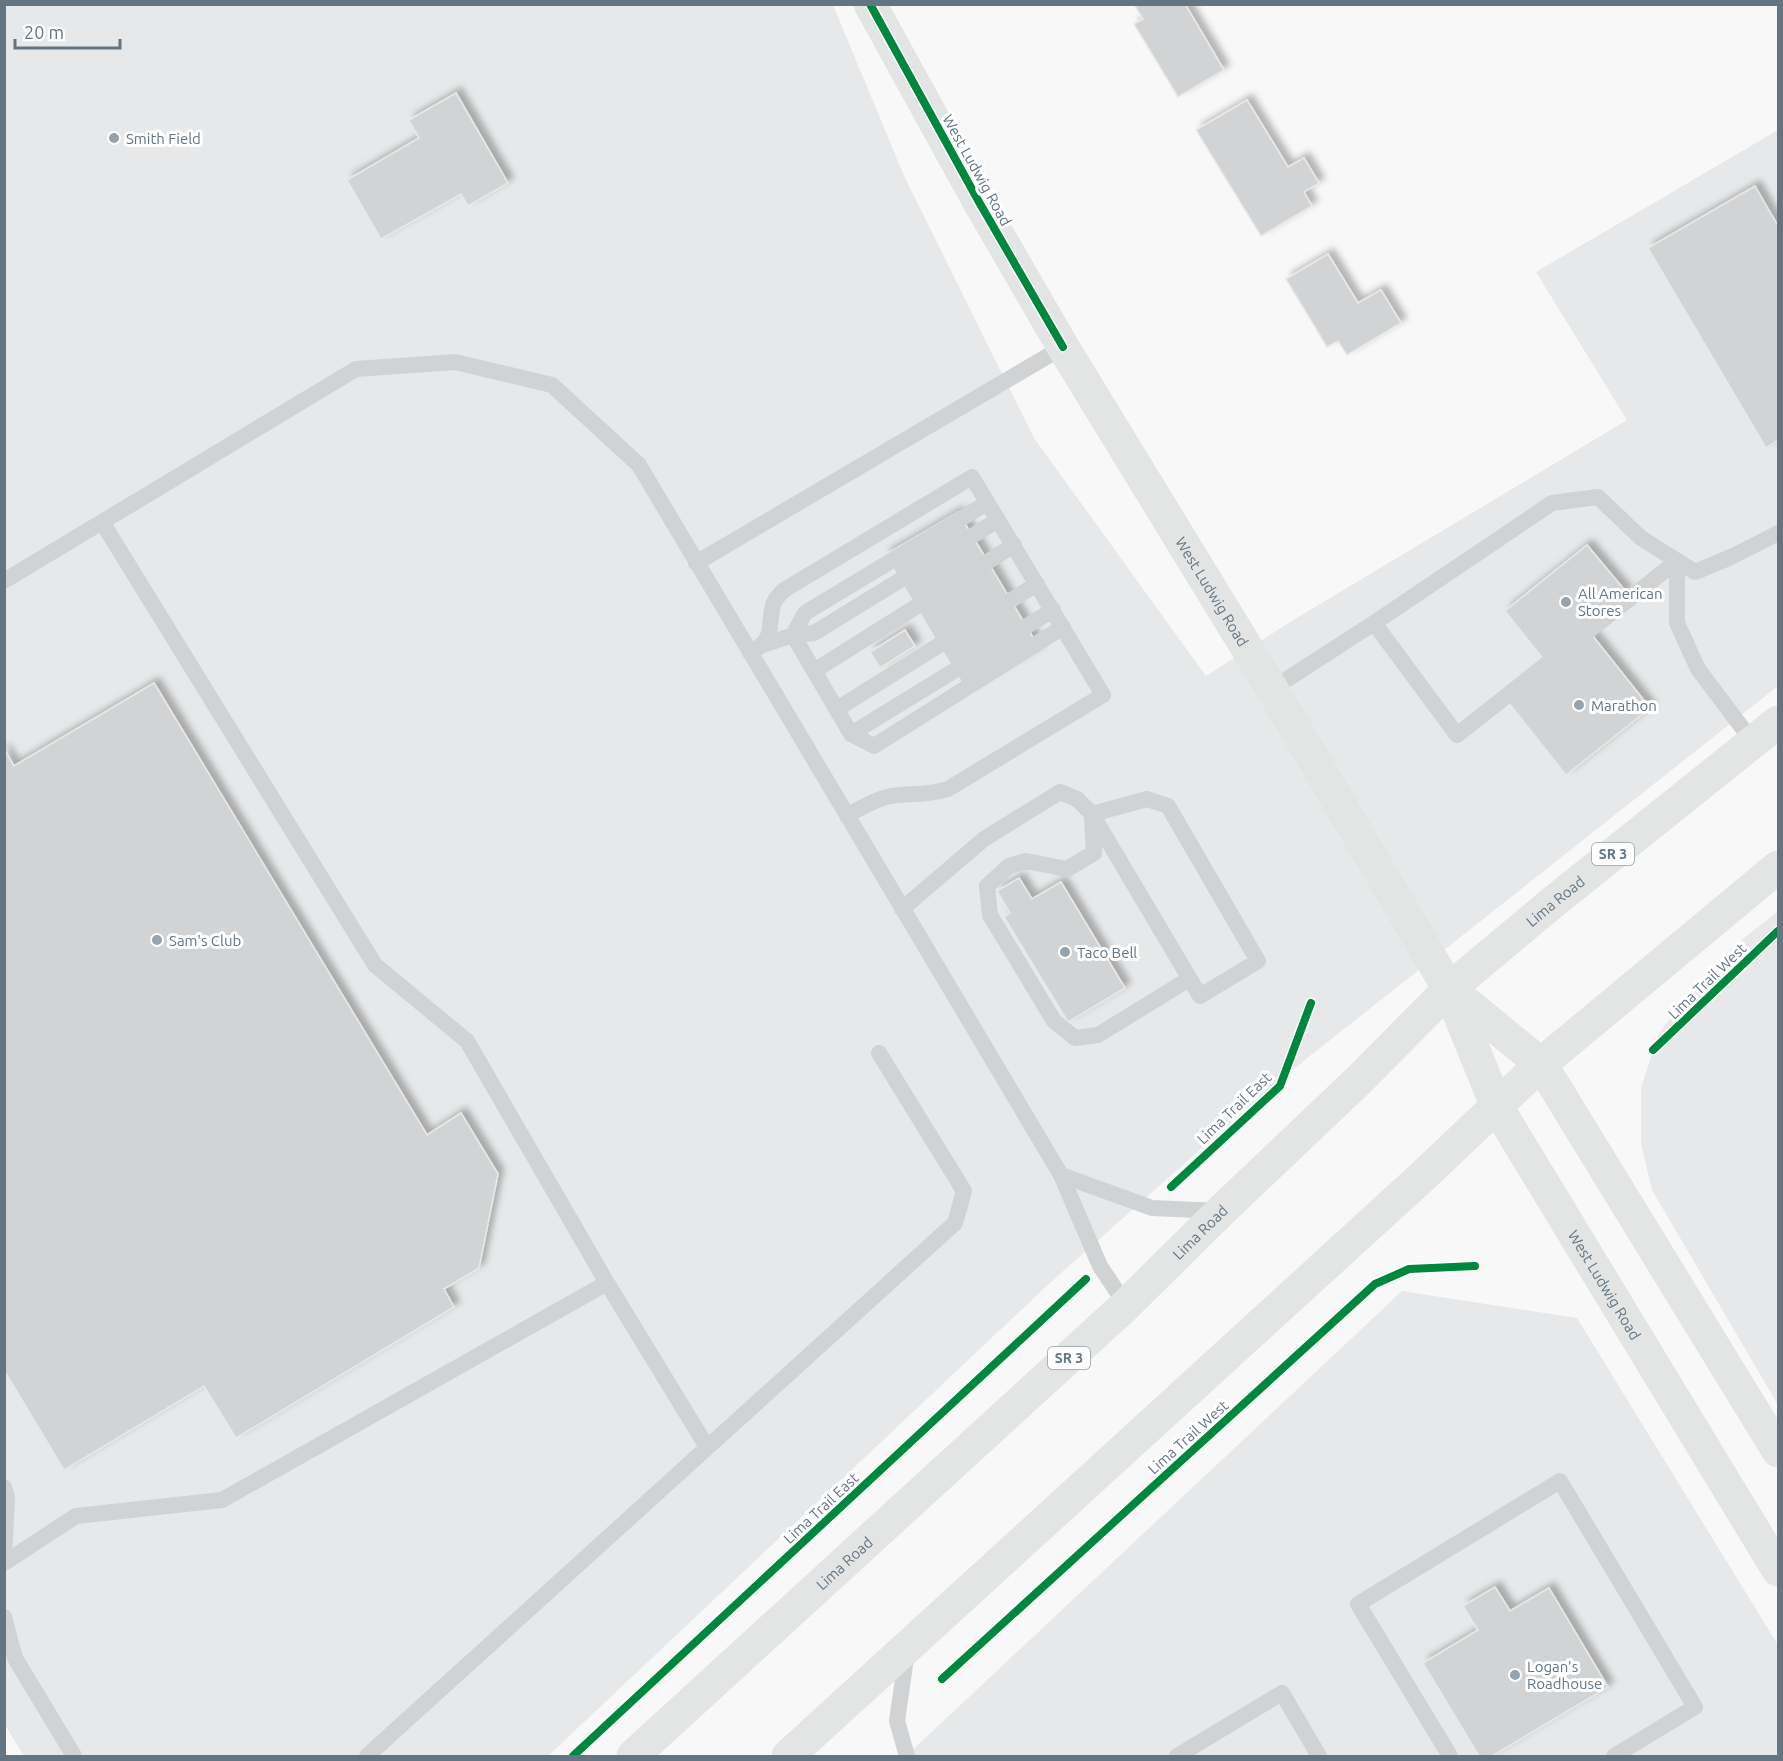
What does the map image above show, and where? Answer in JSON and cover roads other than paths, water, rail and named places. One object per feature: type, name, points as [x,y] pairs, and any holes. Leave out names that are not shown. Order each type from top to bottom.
[{"type":"main road","name":"West Ludwig Road","points":[[870,4],[979,202],[1064,347],[1272,689],[1449,989],[1497,1107],[1779,1570]]},
{"type":"main road","name":"Lima Road","points":[[633,1756],[1126,1305],[1361,1078],[1449,989],[1552,903],[1779,722]]},
{"type":"main road","points":[[788,1756],[1497,1107],[1541,1064],[1779,867]]},
{"type":"main road","name":"West Ludwig Road","points":[[1449,989],[1541,1064],[1779,1451]]},
{"type":"lane","points":[[696,563],[1064,347]]},
{"type":"lane","points":[[4,581],[356,369],[455,362],[552,385],[639,465],[696,563],[756,649],[847,816],[1061,1175],[1100,1266],[1126,1305]]},
{"type":"lane","points":[[756,649],[771,628],[773,603],[784,590],[972,477],[1103,695],[948,789],[931,794],[890,796],[847,816]]},
{"type":"lane","points":[[1272,689],[1552,503],[1598,497],[1641,538],[1695,573],[1779,533]]},
{"type":"lane","points":[[793,635],[804,613],[987,503]]},
{"type":"lane","points":[[756,649],[793,635],[814,633],[998,520]]},
{"type":"lane","points":[[102,522],[375,965],[467,1041],[607,1282],[707,1447]]},
{"type":"lane","points":[[814,671],[1014,545]]},
{"type":"lane","points":[[1374,623],[1457,735],[1677,561]]},
{"type":"lane","points":[[1677,561],[1677,623],[1698,669],[1753,742]]},
{"type":"lane","points":[[837,709],[1037,584]]},
{"type":"lane","points":[[851,734],[1053,610]]},
{"type":"lane","points":[[793,635],[851,734],[874,746],[1063,627]]},
{"type":"lane","points":[[902,909],[984,838],[1060,792],[1077,799],[1092,814],[1200,996],[1258,961],[1168,806],[1147,800],[1092,814]]},
{"type":"lane","points":[[1092,814],[1094,853],[1067,869],[1026,861],[1009,866],[987,886],[990,915],[1054,1022],[1075,1038],[1098,1035],[1189,978]]},
{"type":"lane","points":[[367,1756],[955,1223],[964,1191],[879,1053]]},
{"type":"lane","points":[[1061,1175],[1152,1208],[1221,1211]]},
{"type":"lane","points":[[4,1562],[76,1516],[222,1500],[607,1282]]},
{"type":"lane","points":[[1450,1756],[1358,1604],[1560,1481],[1695,1707],[1614,1756]]},
{"type":"lane","points":[[4,1487],[7,1497],[4,1562]]},
{"type":"lane","points":[[4,1617],[15,1658],[74,1756]]},
{"type":"lane","points":[[907,1756],[897,1720],[909,1644]]},
{"type":"lane","points":[[1177,1756],[1282,1693],[1319,1756]]},
{"type":"place","name":"Smith Field","points":[[114,138]]},
{"type":"place","name":"All American Stores","points":[[1566,602]]},
{"type":"place","name":"Marathon","points":[[1579,705]]},
{"type":"place","name":"Sam's Club","points":[[157,940]]},
{"type":"place","name":"Taco Bell","points":[[1065,952]]},
{"type":"place","name":"Logan's Roadhouse","points":[[1515,1675]]}]
